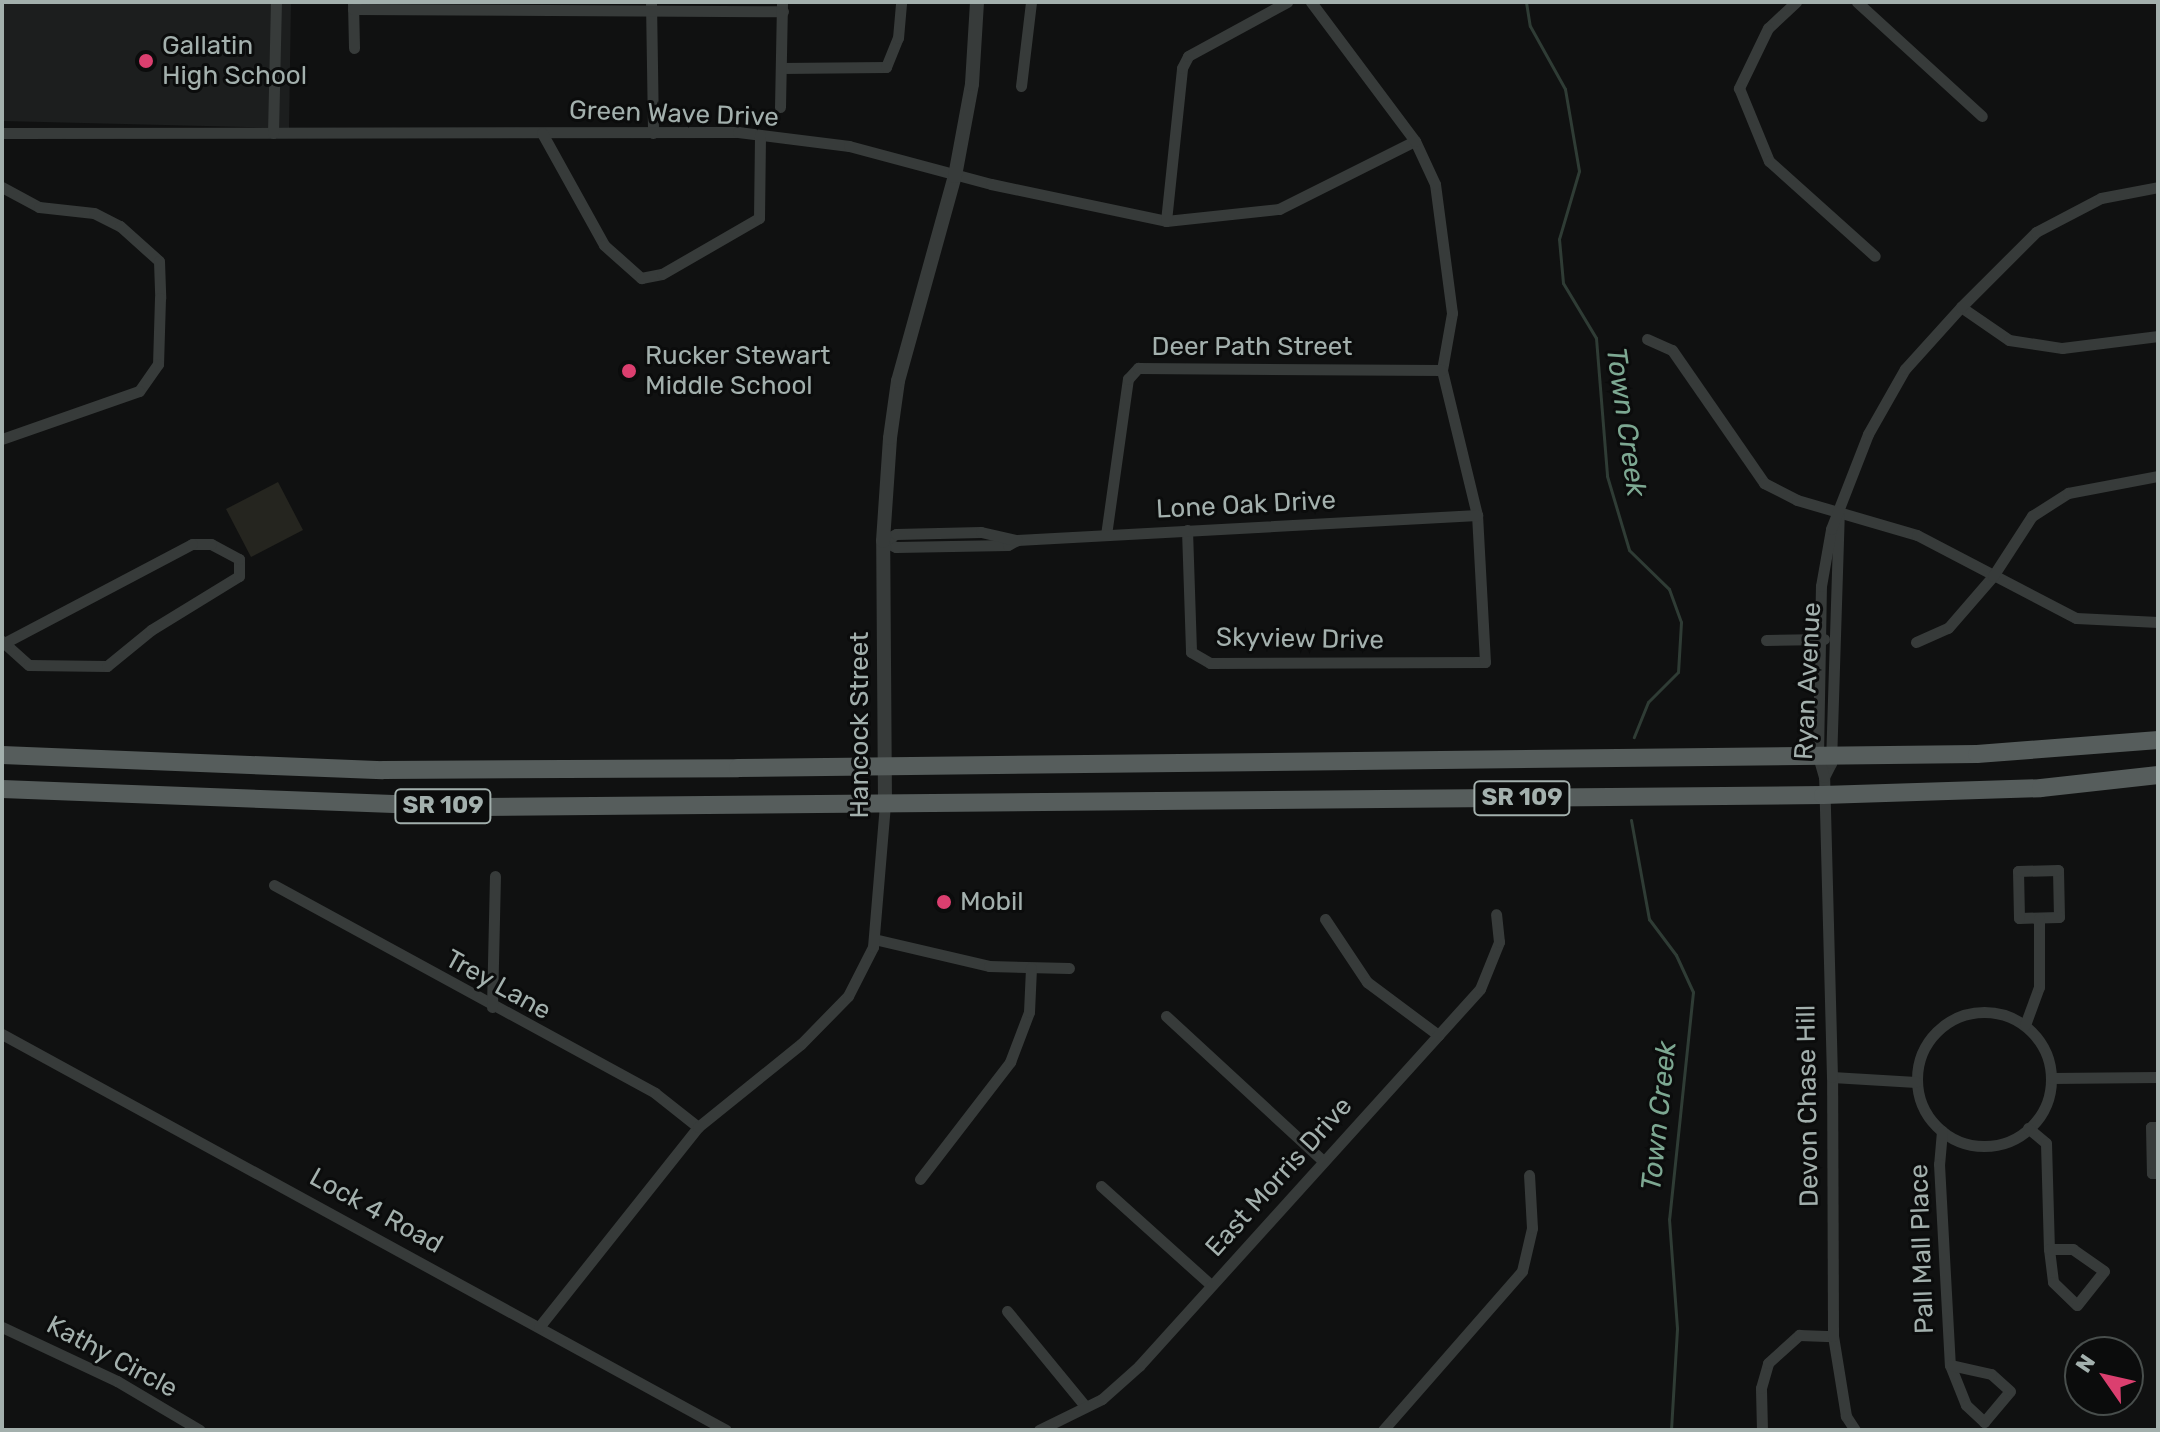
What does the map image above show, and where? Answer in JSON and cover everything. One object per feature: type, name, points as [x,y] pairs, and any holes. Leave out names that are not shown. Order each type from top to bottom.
[{"type":"highway","name":"SR 109","points":[[2,755],[383,770],[1825,756],[2053,751],[2158,740]]},
{"type":"highway","name":"SR 109","points":[[2,789],[480,807],[1824,786],[2041,788],[2158,775]]},
{"type":"street","points":[[273,133],[276,2]]},
{"type":"street","points":[[781,68],[886,67],[898,38],[901,2]]},
{"type":"street","name":"Hancock Street","points":[[539,1327],[698,1127],[801,1044],[848,996],[874,939],[885,803],[883,541],[898,381],[955,176],[972,84],[977,2]]},
{"type":"street","points":[[1021,86],[1031,2]]},
{"type":"street","points":[[1166,221],[1182,68],[1188,56],[1287,2]]},
{"type":"street","points":[[1311,2],[1415,141],[1435,184],[1449,267],[1452,313],[1442,370],[1477,515]]},
{"type":"street","points":[[1796,2],[1768,28],[1739,88],[1769,161],[1875,256]]},
{"type":"street","points":[[1857,2],[1982,116]]},
{"type":"street","points":[[354,48],[353,6],[782,7],[780,107]]},
{"type":"street","points":[[651,6],[653,133]]},
{"type":"street","name":"Green Wave Drive","points":[[2,133],[760,135],[849,146],[955,176],[1166,221],[1279,209],[1415,141]]},
{"type":"street","points":[[542,133],[604,245],[641,278],[662,274],[759,218],[760,135]]},
{"type":"street","points":[[2158,177],[2158,187]]},
{"type":"street","points":[[2,187],[39,207],[94,213],[120,226],[159,261],[160,298],[158,364],[139,391],[2,439]]},
{"type":"street","name":"Ryan Avenue","points":[[1825,756],[1819,639],[1821,586],[1831,529],[1868,434],[1905,369],[2036,232],[2101,198],[2158,187]]},
{"type":"street","points":[[1961,307],[2009,340],[2062,348],[2158,336]]},
{"type":"street","points":[[1647,339],[1672,350],[1764,483],[1839,514],[1917,535],[2076,618],[2158,622]]},
{"type":"street","name":"Deer Path Street","points":[[1106,535],[1128,379],[1138,368],[1442,370]]},
{"type":"street","points":[[1916,642],[1948,628],[1993,576],[2032,516],[2068,493],[2158,476]]},
{"type":"street","name":"Ryan Avenue","points":[[1824,786],[1839,514]]},
{"type":"street","name":"Lone Oak Drive","points":[[883,541],[910,547],[1008,545],[1017,540],[1477,515]]},
{"type":"street","name":"Skyview Drive","points":[[1187,530],[1191,652],[1210,663],[1485,662],[1477,515]]},
{"type":"street","points":[[192,544],[211,544],[239,559],[239,576],[151,630],[107,666],[29,665],[3,642],[192,544]]},
{"type":"street","points":[[1766,640],[1832,638]]},
{"type":"street","name":"Devon Chase Hill","points":[[1824,786],[1832,1077],[1833,1336],[1846,1416],[1855,1430]]},
{"type":"street","points":[[2058,870],[2059,917],[2039,918],[2019,918],[2018,871],[2058,870]]},
{"type":"street","points":[[492,1007],[495,876]]},
{"type":"street","name":"Trey Lane","points":[[274,885],[492,1007],[655,1093],[698,1127]]},
{"type":"street","name":"East Morris Drive","points":[[1039,1430],[1102,1399],[1139,1366],[1322,1160],[1480,989],[1494,962],[1499,942],[1496,914]]},
{"type":"street","points":[[2025,1025],[2039,987],[2039,918]]},
{"type":"street","points":[[1325,919],[1367,982],[1438,1035]]},
{"type":"street","points":[[874,939],[989,966],[1069,968]]},
{"type":"street","points":[[920,1179],[1010,1062],[1029,1012],[1031,968]]},
{"type":"street","points":[[1993,1012],[2025,1025],[2043,1046],[2051,1078],[2042,1112],[2028,1128],[1992,1146],[1964,1144],[1933,1124],[1916,1082],[1920,1055],[1932,1035],[1954,1018],[1993,1012]]},
{"type":"street","points":[[1166,1016],[1322,1160]]},
{"type":"street","name":"Lock 4 Road","points":[[2,1034],[726,1430]]},
{"type":"street","points":[[1832,1077],[1916,1082]]},
{"type":"street","points":[[2051,1078],[2158,1077]]},
{"type":"street","points":[[2158,1127],[2151,1127],[2152,1173],[2158,1173]]},
{"type":"street","points":[[2028,1128],[2046,1143],[2049,1249],[2053,1282],[2077,1305],[2104,1271],[2073,1249],[2049,1249]]},
{"type":"street","name":"Pall Mall Place","points":[[1942,1131],[1939,1164],[1950,1365],[1966,1405],[1984,1422],[2010,1391],[1991,1374],[1950,1365]]},
{"type":"street","points":[[1383,1430],[1522,1271],[1532,1228],[1529,1175]]},
{"type":"street","points":[[1101,1186],[1211,1285]]},
{"type":"street","points":[[1007,1311],[1085,1406]]},
{"type":"street","name":"Kathy Circle","points":[[2,1327],[117,1381],[185,1426],[200,1430]]},
{"type":"street","points":[[1762,1430],[1761,1388],[1768,1363],[1799,1335],[1833,1336]]},
{"type":"shaded area","name":"Gallatin High School","points":[[2,2],[291,2],[289,128],[2,121]]},
{"type":"shaded area","points":[[278,482],[303,530],[251,557],[226,509]]},
{"type":"waterway","name":"Town Creek","points":[[1526,2],[1530,26],[1565,89],[1579,171],[1559,239],[1563,283],[1596,338],[1607,476],[1629,550],[1669,589],[1681,622],[1678,672],[1648,702],[1634,737]]},
{"type":"waterway","name":"Town Creek","points":[[1631,820],[1649,919],[1676,955],[1693,992],[1669,1219],[1677,1329],[1671,1430]]},
{"type":"place","name":"Gallatin High School","points":[[146,61]]},
{"type":"place","name":"Rucker Stewart Middle School","points":[[629,371]]},
{"type":"place","name":"Mobil","points":[[944,902]]}]
